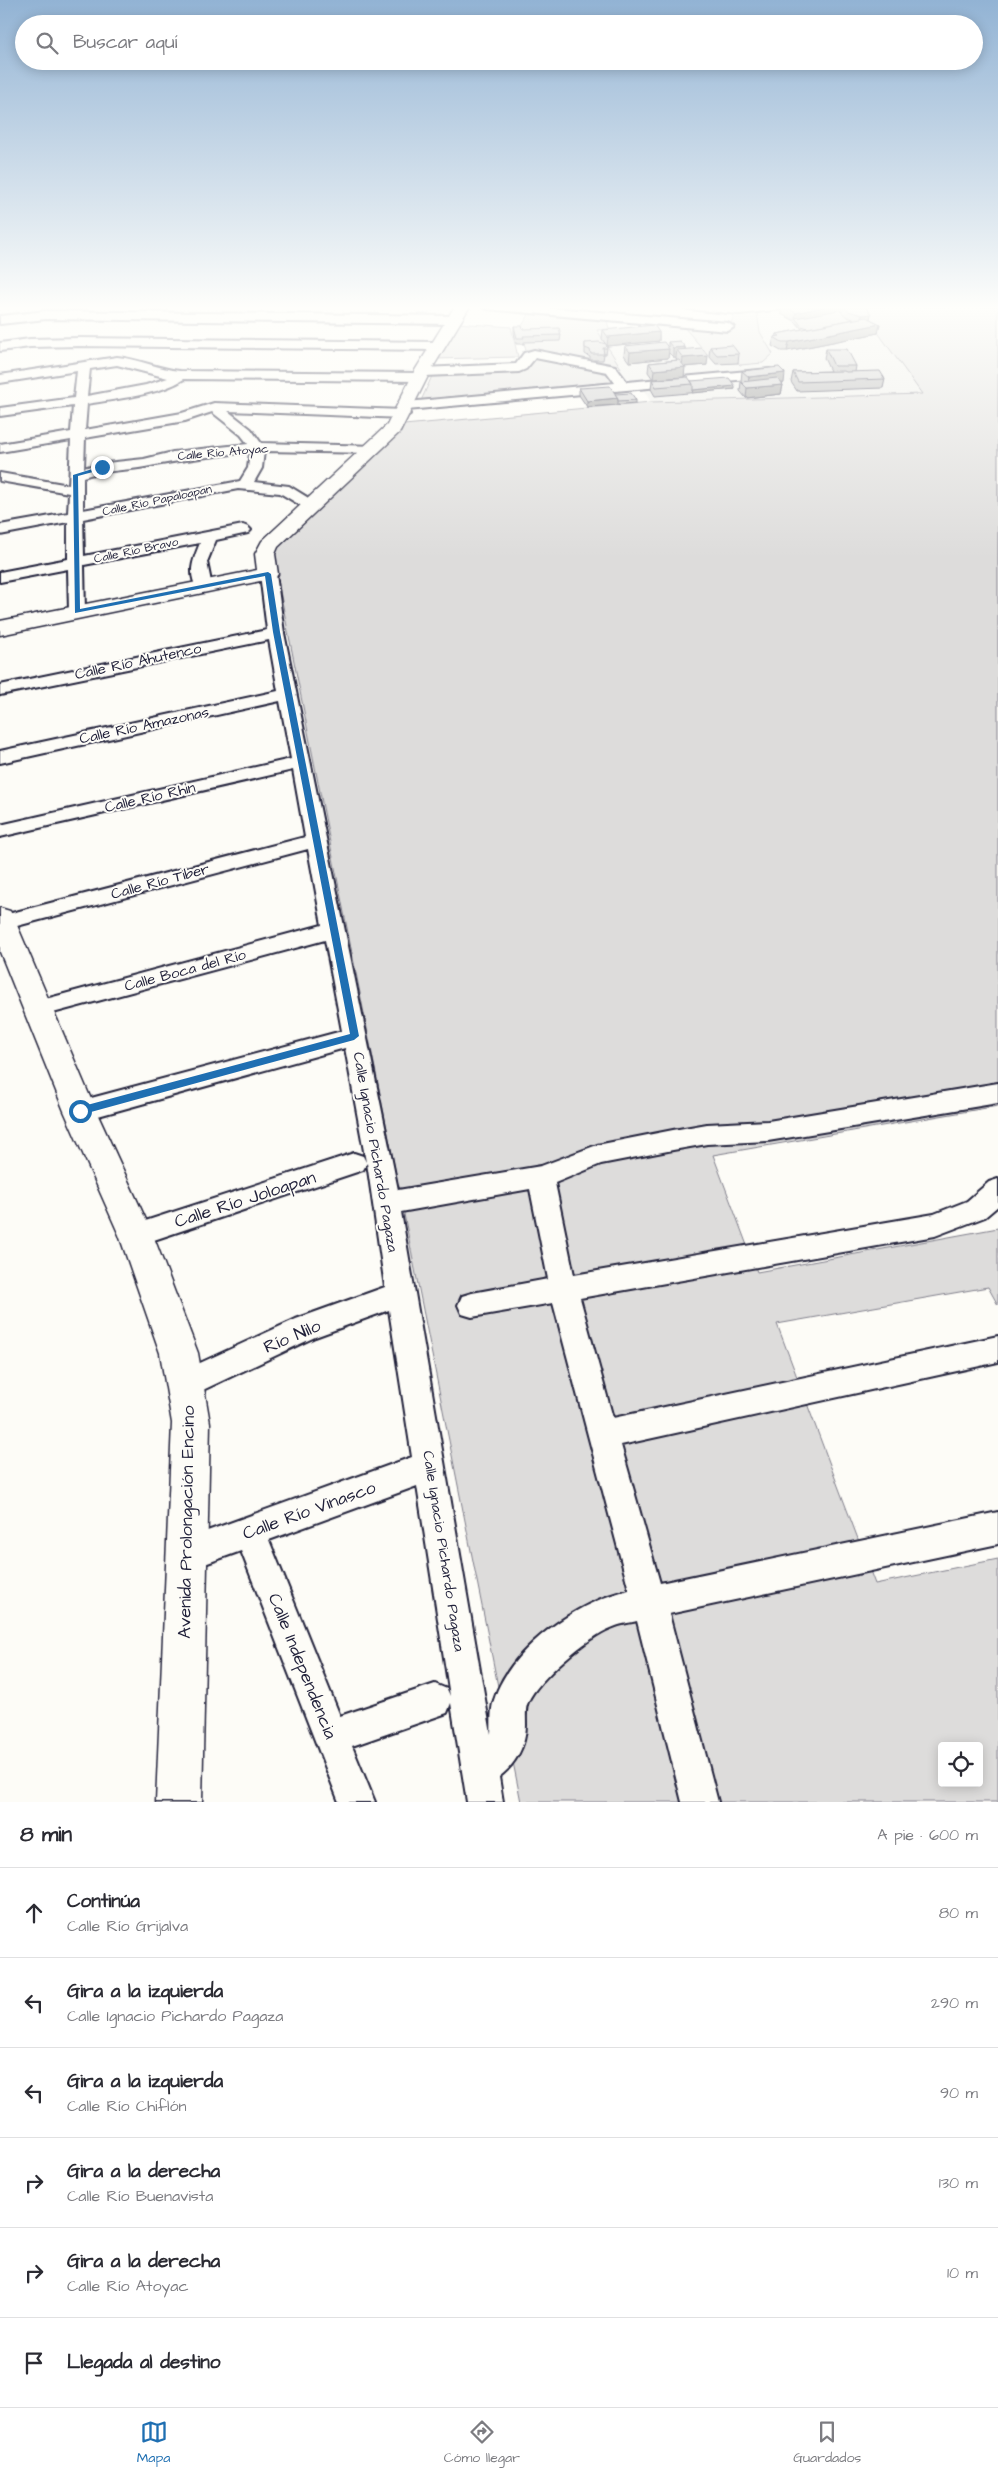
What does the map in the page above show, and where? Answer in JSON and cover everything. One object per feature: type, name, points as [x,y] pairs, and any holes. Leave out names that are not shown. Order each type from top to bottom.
[{"type":"street","points":[[77,612],[76,482],[77,437],[81,390]]},
{"type":"street","points":[[0,412],[80,401],[137,390]]},
{"type":"street","name":"Calle Ignacio Pichardo Pagaza","points":[[414,390],[394,428],[268,545],[265,554],[276,632],[388,1203],[400,1294],[485,1802]]},
{"type":"street","points":[[0,448],[77,437],[185,417],[214,407],[405,410],[586,390]]},
{"type":"street","points":[[214,407],[246,432],[257,447],[255,468],[245,485]]},
{"type":"street","name":"Calle Río Atoyac","points":[[76,482],[97,468],[144,463],[173,456],[257,447],[372,449]]},
{"type":"street","points":[[0,477],[20,482]]},
{"type":"street","points":[[0,486],[20,482],[76,482]]},
{"type":"street","name":"Calle Río Papaloapan","points":[[0,530],[76,517],[224,486],[245,485],[284,490],[310,505]]},
{"type":"street","name":"Calle Río Bravo","points":[[0,577],[243,530]]},
{"type":"street","points":[[204,587],[199,568],[208,536]]},
{"type":"street","points":[[0,628],[268,574]]},
{"type":"street","name":"Calle Río Ahutenco","points":[[0,690],[276,632]]},
{"type":"street","name":"Calle Río Amazonas","points":[[0,757],[288,694]]},
{"type":"street","name":"Calle Río Rhin","points":[[0,831],[301,762]]},
{"type":"street","name":"Calle Río Tiber","points":[[1,920],[318,840]]},
{"type":"street","name":"Avenida Prolongación Encino","points":[[1,920],[80,1111],[136,1234],[179,1353],[186,1384],[191,1423],[179,1802]]},
{"type":"street","name":"Calle Boca del Río","points":[[38,1009],[333,930]]},
{"type":"street","points":[[80,1111],[354,1036]]},
{"type":"street","points":[[388,1203],[541,1176],[565,1170],[597,1155],[673,1140],[707,1134],[768,1131],[998,1093]]},
{"type":"street","name":"Calle Río Joloapan","points":[[136,1234],[354,1162]]},
{"type":"street","points":[[541,1176],[563,1288],[649,1602],[700,1802]]},
{"type":"street","points":[[472,1305],[935,1225],[976,1209],[998,1190]]},
{"type":"street","name":"Río Nilo","points":[[186,1384],[306,1328],[400,1294]]},
{"type":"street","points":[[602,1435],[998,1349]]},
{"type":"street","name":"Calle Río Vinasco","points":[[188,1554],[430,1466]]},
{"type":"street","points":[[479,1770],[499,1756],[505,1746],[510,1733],[510,1702],[522,1679],[566,1636],[602,1614],[649,1602],[998,1528]]},
{"type":"street","name":"Calle Independencia","points":[[249,1531],[357,1802]]},
{"type":"street","points":[[331,1736],[435,1701]]},
{"type":"shaded area","points":[[426,390],[570,390],[420,403]]},
{"type":"shaded area","points":[[644,390],[920,390],[923,394],[651,402]]},
{"type":"shaded area","points":[[919,390],[998,390],[998,1106],[713,1155],[757,1272],[998,1228],[998,1305],[988,1287],[777,1324],[875,1584],[998,1559],[998,1802],[521,1802],[272,551],[404,425],[651,402],[922,394]]},
{"type":"building","points":[[580,390],[613,390],[618,398],[587,401]]},
{"type":"building","points":[[631,393],[636,400],[618,401],[615,394]]},
{"type":"route","points":[[80,1111],[354,1036],[333,930],[318,840],[276,632],[268,574],[77,612],[76,475],[102,467]]}]
